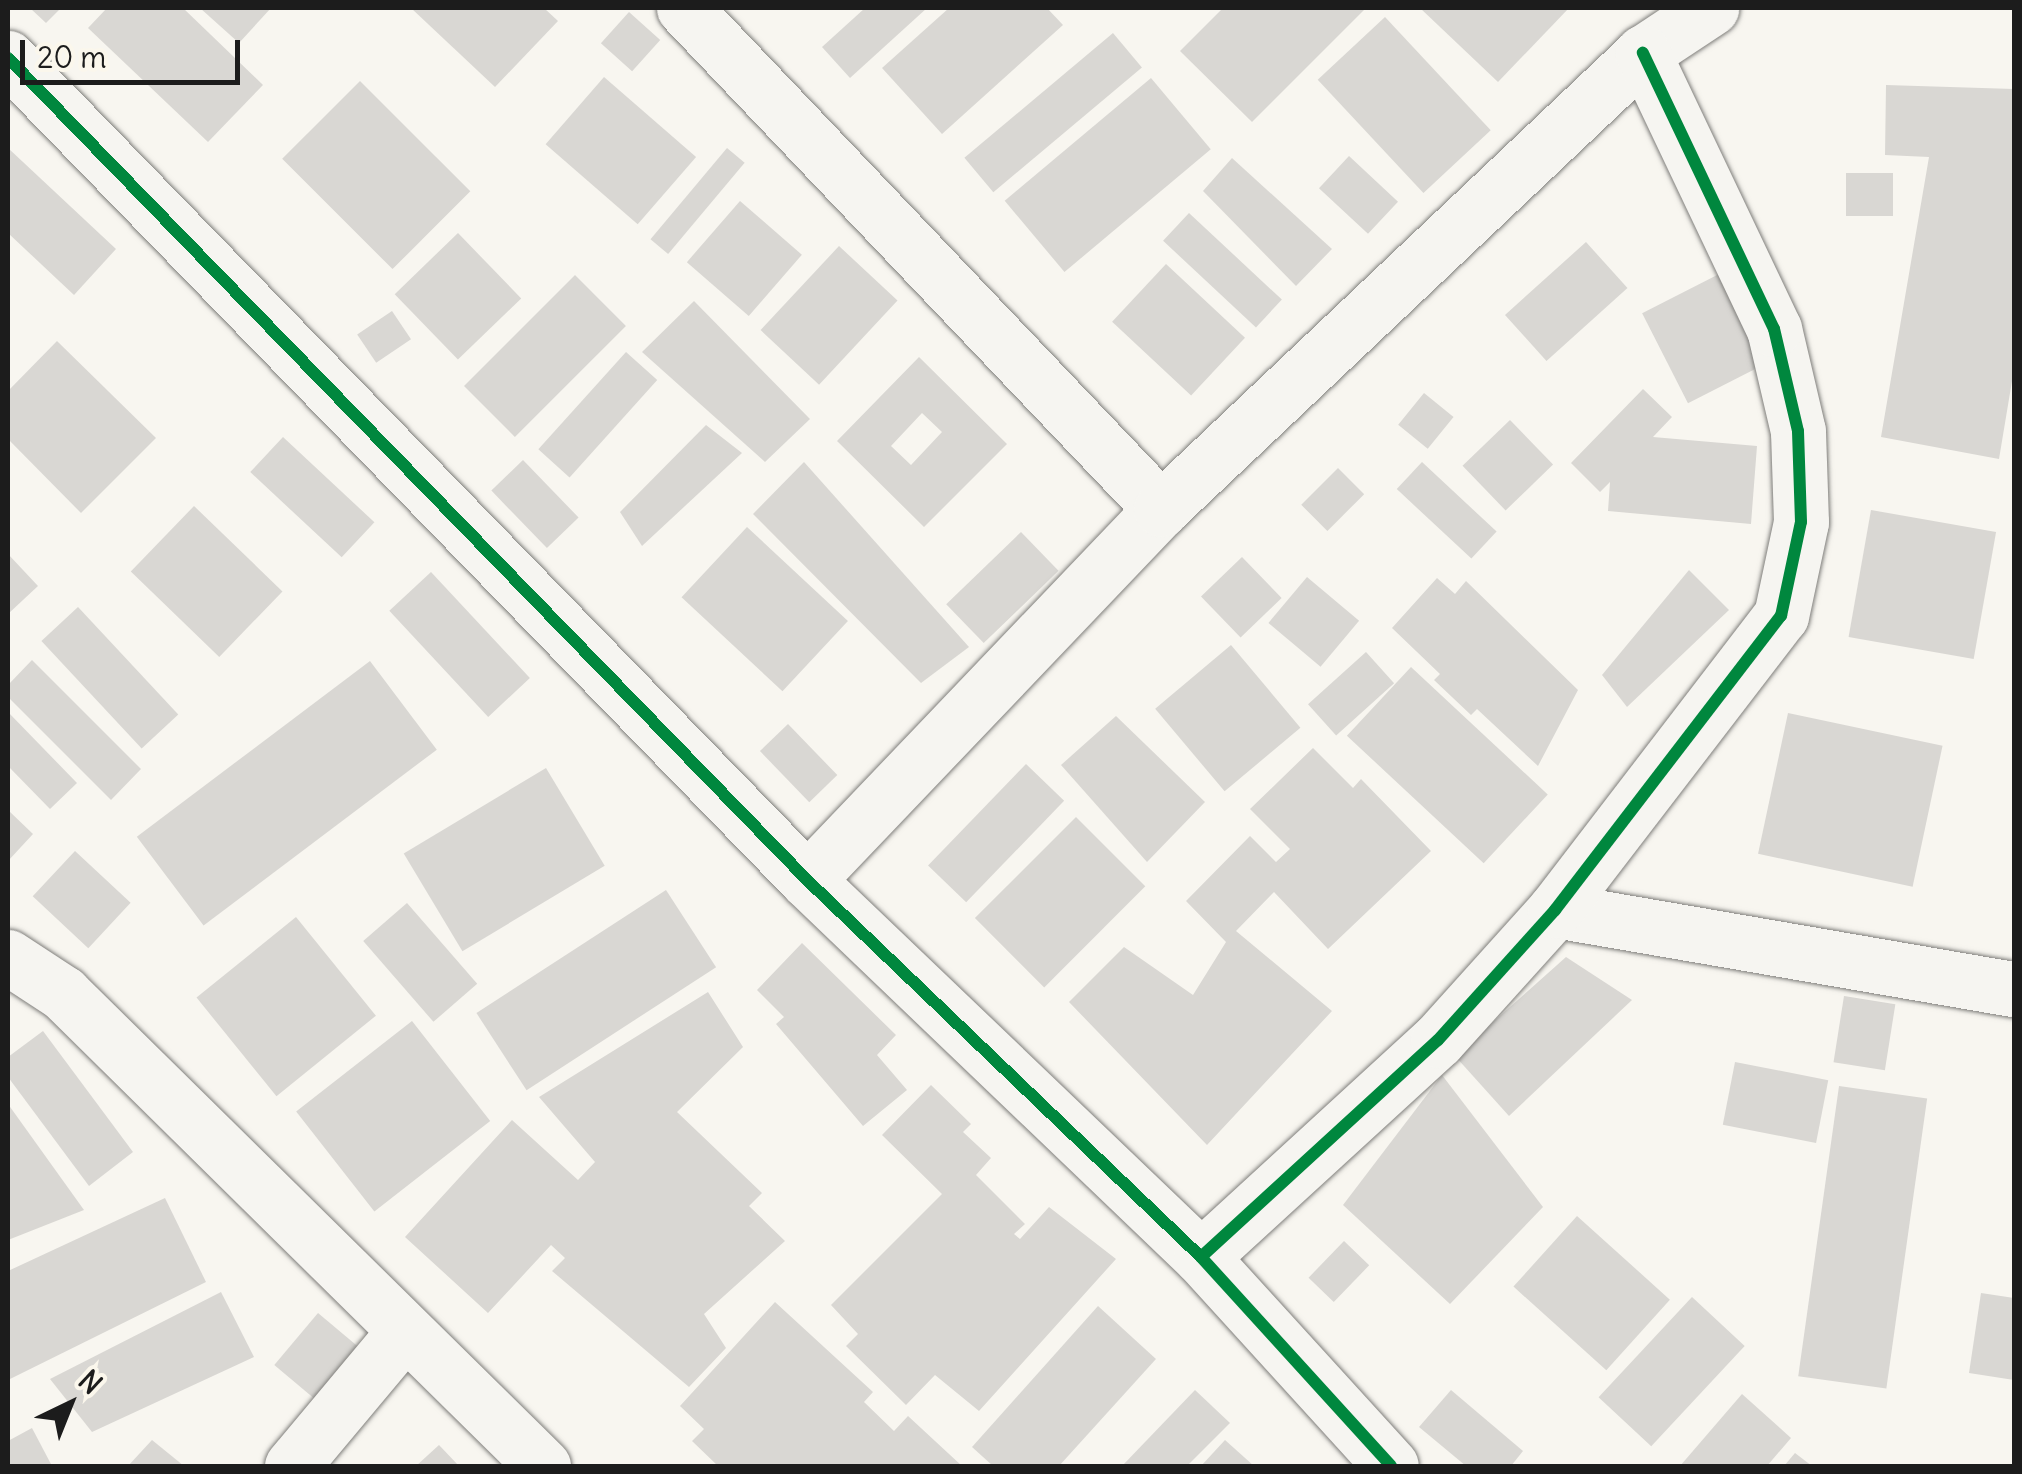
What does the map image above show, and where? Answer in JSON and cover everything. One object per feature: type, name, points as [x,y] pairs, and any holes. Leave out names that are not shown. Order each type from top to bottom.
[{"type":"street","points":[[684,8],[1161,510]]},
{"type":"street","points":[[807,880],[1161,510],[1643,54],[1711,8]]},
{"type":"street","points":[[1201,1257],[1438,1040],[1554,910],[1781,616],[1801,522],[1798,431],[1774,329],[1643,54]]},
{"type":"street","points":[[8,58],[807,880],[1201,1257],[1392,1466]]},
{"type":"street","points":[[1554,910],[2014,989]]},
{"type":"street","points":[[8,957],[63,993],[543,1466]]},
{"type":"street","points":[[292,1466],[404,1332]]},
{"type":"building","points":[[30,8],[61,8],[46,23]]},
{"type":"building","points":[[107,8],[183,8],[263,85],[208,142],[88,28]]},
{"type":"building","points":[[200,8],[271,8],[239,43]]},
{"type":"building","points":[[411,8],[544,8],[558,21],[495,87]]},
{"type":"building","points":[[865,8],[927,8],[850,78],[822,47]]},
{"type":"building","points":[[949,8],[1047,8],[1063,25],[942,134],[882,68]]},
{"type":"building","points":[[1223,8],[1366,8],[1252,122],[1180,51]]},
{"type":"building","points":[[1420,8],[1569,8],[1498,82]]},
{"type":"building","points":[[629,12],[660,40],[632,71],[601,43]]},
{"type":"building","points":[[1385,17],[1491,130],[1423,193],[1318,80]]},
{"type":"building","points":[[1113,33],[1142,67],[993,192],[964,158]]},
{"type":"building","points":[[604,77],[696,157],[638,224],[546,144]]},
{"type":"building","points":[[1151,78],[1211,149],[1064,272],[1005,201]]},
{"type":"building","points":[[360,81],[470,191],[393,269],[282,159]]},
{"type":"building","points":[[1886,85],[2014,89],[2014,369],[1999,459],[1881,437],[1929,157],[1885,155]]},
{"type":"building","points":[[8,148],[116,249],[74,295],[8,233]]},
{"type":"building","points":[[727,148],[745,163],[668,254],[651,239]]},
{"type":"building","points":[[1349,156],[1398,202],[1368,234],[1319,188]]},
{"type":"building","points":[[1232,158],[1332,249],[1296,286],[1203,191]]},
{"type":"building","points":[[1846,173],[1893,173],[1893,216],[1846,216]]},
{"type":"building","points":[[740,201],[802,255],[749,316],[687,262]]},
{"type":"building","points":[[1189,213],[1282,300],[1256,327],[1163,241]]},
{"type":"building","points":[[458,233],[521,298],[458,360],[395,294]]},
{"type":"building","points":[[1586,242],[1627,288],[1546,361],[1505,315]]},
{"type":"building","points":[[839,246],[898,301],[819,385],[761,330]]},
{"type":"building","points":[[1166,264],[1245,338],[1191,395],[1112,322]]},
{"type":"building","points":[[1725,271],[1771,361],[1688,403],[1642,313]]},
{"type":"building","points":[[575,275],[626,326],[515,437],[464,386]]},
{"type":"building","points":[[694,301],[810,419],[765,462],[642,352]]},
{"type":"building","points":[[392,311],[411,339],[376,363],[357,334]]},
{"type":"building","points":[[57,341],[156,438],[81,513],[8,439],[8,391]]},
{"type":"building","points":[[626,352],[657,380],[570,477],[538,449]]},
{"type":"building","points":[[919,357],[1007,444],[924,527],[837,441]],"holes":[[[922,413],[942,432],[911,465],[891,446]]]},
{"type":"building","points":[[1643,389],[1672,417],[1653,437],[1757,446],[1751,524],[1608,511],[1610,482],[1600,492],[1571,463]]},
{"type":"building","points":[[1424,393],[1454,417],[1428,449],[1398,425]]},
{"type":"building","points":[[1510,420],[1553,465],[1506,510],[1463,466]]},
{"type":"building","points":[[706,425],[742,453],[642,546],[620,512]]},
{"type":"building","points":[[283,437],[374,522],[342,557],[250,472]]},
{"type":"building","points":[[523,460],[579,518],[547,548],[491,491]]},
{"type":"building","points":[[804,462],[969,647],[921,683],[753,514]]},
{"type":"building","points":[[1422,462],[1497,532],[1471,559],[1397,489]]},
{"type":"building","points":[[1338,468],[1364,494],[1327,531],[1301,505]]},
{"type":"building","points":[[194,506],[282,591],[219,657],[131,571]]},
{"type":"building","points":[[1871,510],[1996,532],[1974,659],[1849,637]]},
{"type":"building","points":[[747,527],[848,621],[782,691],[682,597]]},
{"type":"building","points":[[1021,532],[1059,571],[984,643],[946,604]]},
{"type":"building","points":[[8,554],[38,586],[8,614]]},
{"type":"building","points":[[1242,557],[1282,598],[1241,638],[1201,597]]},
{"type":"building","points":[[1689,570],[1729,610],[1627,707],[1602,675]]},
{"type":"building","points":[[431,572],[530,678],[488,717],[389,611]]},
{"type":"building","points":[[1307,577],[1359,621],[1321,667],[1268,623]]},
{"type":"building","points":[[1437,578],[1455,594],[1466,581],[1578,690],[1538,766],[1477,709],[1471,715],[1434,680],[1440,674],[1392,628]]},
{"type":"building","points":[[78,607],[178,715],[142,749],[41,641]]},
{"type":"building","points":[[1231,645],[1300,728],[1225,791],[1155,709]]},
{"type":"building","points":[[1366,652],[1394,683],[1336,735],[1308,704]]},
{"type":"building","points":[[32,660],[141,769],[111,800],[8,697],[8,685]]},
{"type":"building","points":[[370,661],[437,750],[204,925],[137,837]]},
{"type":"building","points":[[1411,667],[1548,795],[1484,863],[1347,736]]},
{"type":"building","points":[[8,712],[77,783],[50,809],[8,766]]},
{"type":"building","points":[[1788,713],[1943,746],[1913,887],[1758,854]]},
{"type":"building","points":[[1116,716],[1205,802],[1147,862],[1061,765]]},
{"type":"building","points":[[788,724],[837,775],[809,802],[760,751]]},
{"type":"building","points":[[1313,748],[1353,788],[1361,779],[1431,851],[1328,949],[1274,892],[1236,931],[1332,1011],[1207,1145],[1069,1002],[1124,947],[1193,995],[1226,942],[1186,901],[1250,836],[1276,862],[1290,849],[1250,809]]},
{"type":"building","points":[[1026,764],[1064,801],[966,902],[928,865]]},
{"type":"building","points":[[546,768],[605,866],[462,951],[404,853]]},
{"type":"building","points":[[8,810],[33,834],[8,861]]},
{"type":"building","points":[[1076,817],[1145,886],[1044,987],[975,918]]},
{"type":"building","points":[[75,851],[131,903],[88,948],[33,896]]},
{"type":"building","points":[[666,890],[716,967],[527,1090],[476,1013]]},
{"type":"building","points":[[407,903],[477,984],[433,1022],[363,941]]},
{"type":"building","points":[[296,917],[376,1016],[276,1096],[197,998]]},
{"type":"building","points":[[802,943],[896,1035],[877,1055],[907,1090],[863,1126],[776,1024],[784,1017],[757,990]]},
{"type":"building","points":[[1566,957],[1632,1000],[1509,1116],[1455,1056]]},
{"type":"building","points":[[708,992],[743,1047],[677,1112],[762,1193],[749,1206],[785,1241],[704,1314],[726,1348],[689,1387],[552,1271],[565,1258],[551,1245],[488,1313],[405,1237],[512,1120],[578,1180],[595,1162],[539,1097]]},
{"type":"building","points":[[1844,996],[1895,1004],[1885,1070],[1834,1062]]},
{"type":"building","points":[[412,1021],[490,1121],[374,1212],[296,1112]]},
{"type":"building","points":[[43,1031],[133,1152],[89,1186],[8,1077],[8,1057]]},
{"type":"building","points":[[1735,1062],[1828,1080],[1816,1143],[1723,1125]]},
{"type":"building","points":[[1442,1075],[1543,1207],[1450,1304],[1343,1205]]},
{"type":"building","points":[[931,1085],[971,1124],[963,1132],[991,1158],[976,1175],[1025,1224],[1014,1234],[1020,1239],[1049,1207],[1116,1259],[979,1411],[935,1375],[906,1405],[846,1346],[858,1334],[831,1305],[942,1194],[882,1135]]},
{"type":"building","points":[[1839,1086],[1927,1098],[1886,1389],[1798,1376]]},
{"type":"building","points":[[8,1104],[84,1210],[8,1240]]},
{"type":"building","points":[[165,1198],[206,1282],[8,1380],[8,1271]]},
{"type":"building","points":[[1577,1216],[1670,1300],[1606,1370],[1513,1287]]},
{"type":"building","points":[[1344,1241],[1369,1265],[1334,1302],[1309,1278]]},
{"type":"building","points":[[221,1292],[254,1357],[92,1432],[50,1379]]},
{"type":"building","points":[[1981,1293],[2014,1298],[2014,1380],[1969,1373]]},
{"type":"building","points":[[1692,1297],[1745,1346],[1651,1446],[1599,1397]]},
{"type":"building","points":[[775,1302],[873,1392],[864,1402],[894,1431],[908,1416],[962,1466],[718,1466],[692,1441],[704,1429],[680,1406]]},
{"type":"building","points":[[1098,1306],[1156,1359],[1059,1466],[993,1466],[972,1447]]},
{"type":"building","points":[[318,1313],[361,1349],[317,1401],[274,1365]]},
{"type":"building","points":[[1195,1390],[1230,1423],[1187,1466],[1122,1466]]},
{"type":"building","points":[[1451,1390],[1523,1451],[1511,1466],[1466,1466],[1419,1427]]},
{"type":"building","points":[[1742,1394],[1791,1438],[1767,1466],[1680,1466]]},
{"type":"building","points":[[32,1428],[52,1466],[8,1466],[8,1441]]},
{"type":"building","points":[[152,1440],[184,1466],[128,1466]]},
{"type":"building","points":[[1225,1440],[1254,1466],[1201,1466]]},
{"type":"building","points":[[439,1445],[459,1466],[416,1466]]},
{"type":"building","points":[[1795,1453],[1812,1466],[1784,1466]]},
{"type":"cycle path","points":[[1201,1257],[1438,1040],[1555,910],[1781,616],[1801,522],[1798,431],[1774,329],[1643,53]]},
{"type":"cycle path","points":[[8,58],[807,880],[1201,1257],[1391,1466]]}]
